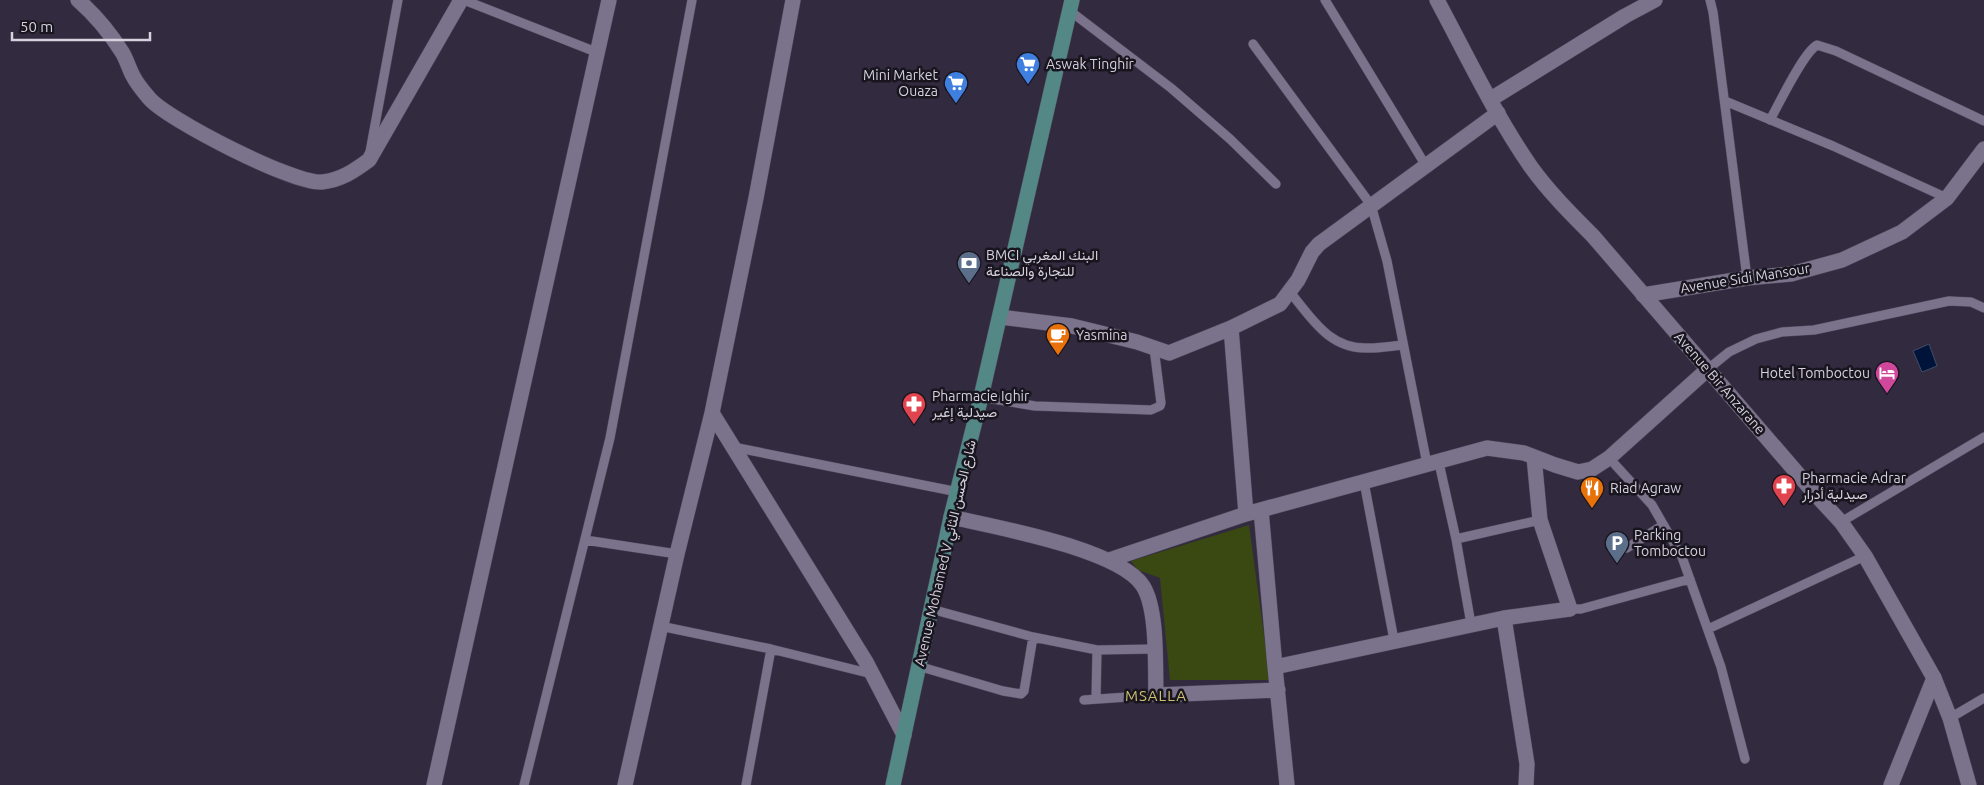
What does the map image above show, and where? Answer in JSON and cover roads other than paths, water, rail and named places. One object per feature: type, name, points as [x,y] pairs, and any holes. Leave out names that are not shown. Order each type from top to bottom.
[{"type":"main road","name":"Avenue Mohamed V شارع الحسن الثاني","points":[[893,785],[951,517],[1000,317],[1071,6]]},
{"type":"street","points":[[78,0],[95,14],[122,53],[134,79],[150,100],[193,129],[264,165],[299,178],[320,183],[348,176],[369,160],[462,0]]},
{"type":"street","points":[[434,785],[609,0]]},
{"type":"street","points":[[625,785],[660,626],[712,413],[756,198],[792,0]]},
{"type":"street","name":"Avenue Bir Anzarane","points":[[1437,0],[1498,113],[1532,168],[1558,201],[1593,236],[1841,522],[1865,556],[1934,678],[1950,718],[1969,785]]},
{"type":"street","points":[[1491,99],[1625,16],[1655,0]]},
{"type":"street","points":[[1000,317],[1072,326],[1137,342],[1170,353],[1231,328],[1280,304],[1290,292],[1312,252],[1319,244],[1498,113]]},
{"type":"street","name":"Avenue Sidi Mansour","points":[[1643,295],[1747,278],[1791,274],[1842,260],[1902,232],[1947,198],[1984,149]]},
{"type":"street","points":[[1231,328],[1246,514]]},
{"type":"street","points":[[1109,560],[1246,514],[1487,448],[1524,452],[1534,458],[1578,472],[1592,469],[1609,458],[1708,369]]},
{"type":"street","points":[[712,413],[873,674],[904,735]]},
{"type":"street","points":[[1275,667],[1471,624],[1570,608],[1540,520],[1534,458]]},
{"type":"street","points":[[1261,510],[1287,785]]},
{"type":"street","points":[[951,517],[1041,537],[1109,560],[1133,576],[1143,586],[1152,611],[1156,695],[1278,690]]},
{"type":"street","points":[[1504,618],[1527,764],[1526,785]]},
{"type":"street","points":[[1891,785],[1934,678]]},
{"type":"lane","points":[[369,160],[398,0]]},
{"type":"lane","points":[[462,0],[596,52]]},
{"type":"lane","points":[[524,785],[610,438],[692,0]]},
{"type":"lane","points":[[1326,0],[1426,166]]},
{"type":"lane","points":[[1710,0],[1725,101],[1747,278]]},
{"type":"lane","points":[[1071,6],[1230,139],[1276,184]]},
{"type":"lane","points":[[1253,44],[1371,205],[1388,261],[1404,344],[1433,463],[1456,539],[1471,624]]},
{"type":"lane","points":[[1770,120],[1803,61],[1810,50],[1817,45],[1836,51],[1984,120]]},
{"type":"lane","points":[[1725,101],[1947,198]]},
{"type":"lane","points":[[1290,292],[1321,331],[1339,344],[1367,348],[1404,344]]},
{"type":"lane","points":[[1708,369],[1729,352],[1756,339],[1782,332],[1814,330],[1948,301],[1971,302],[1984,308]]},
{"type":"lane","points":[[981,397],[1035,406],[1151,410],[1160,406],[1161,403],[1154,348]]},
{"type":"lane","points":[[1841,522],[1984,437]]},
{"type":"lane","points":[[733,447],[958,492]]},
{"type":"lane","points":[[1609,458],[1652,505],[1682,557],[1721,666],[1745,759]]},
{"type":"lane","points":[[1364,482],[1394,640]]},
{"type":"lane","points":[[1456,539],[1540,520]]},
{"type":"lane","points":[[1627,548],[1663,525]]},
{"type":"lane","points":[[585,540],[677,554]]},
{"type":"lane","points":[[1708,629],[1865,556]]},
{"type":"lane","points":[[1570,608],[1581,609],[1690,579]]},
{"type":"lane","points":[[931,608],[1033,636],[1097,650],[1154,649]]},
{"type":"lane","points":[[660,626],[771,649],[873,674]]},
{"type":"lane","points":[[918,666],[1003,691],[1021,694],[1024,691],[1033,636]]},
{"type":"lane","points":[[746,785],[771,649]]},
{"type":"lane","points":[[1096,699],[1097,650]]},
{"type":"lane","points":[[1084,700],[1156,695]]},
{"type":"lane","points":[[1950,718],[1984,698]]},
{"type":"water","points":[[1929,344],[1937,366],[1922,372],[1913,351]]},
{"type":"place","name":"Aswak Tinghir","points":[[1028,85]]},
{"type":"place","name":"Mini Market Ouaza","points":[[956,104]]},
{"type":"place","name":"BMCI البنك المغربي للتجارة والصناعة","points":[[969,284]]},
{"type":"place","name":"Yasmina","points":[[1058,356]]},
{"type":"place","name":"Hotel Tomboctou","points":[[1887,394]]},
{"type":"place","name":"Pharmacie Ighir صيدلية إغير","points":[[914,425]]},
{"type":"place","name":"Pharmacie Adrar صيدلية أدرار","points":[[1784,507]]},
{"type":"place","name":"Riad Agraw","points":[[1592,509]]},
{"type":"place","name":"Parking Tomboctou","points":[[1617,564]]},
{"type":"district","name":"MSALLA","points":[[1156,695]]}]
